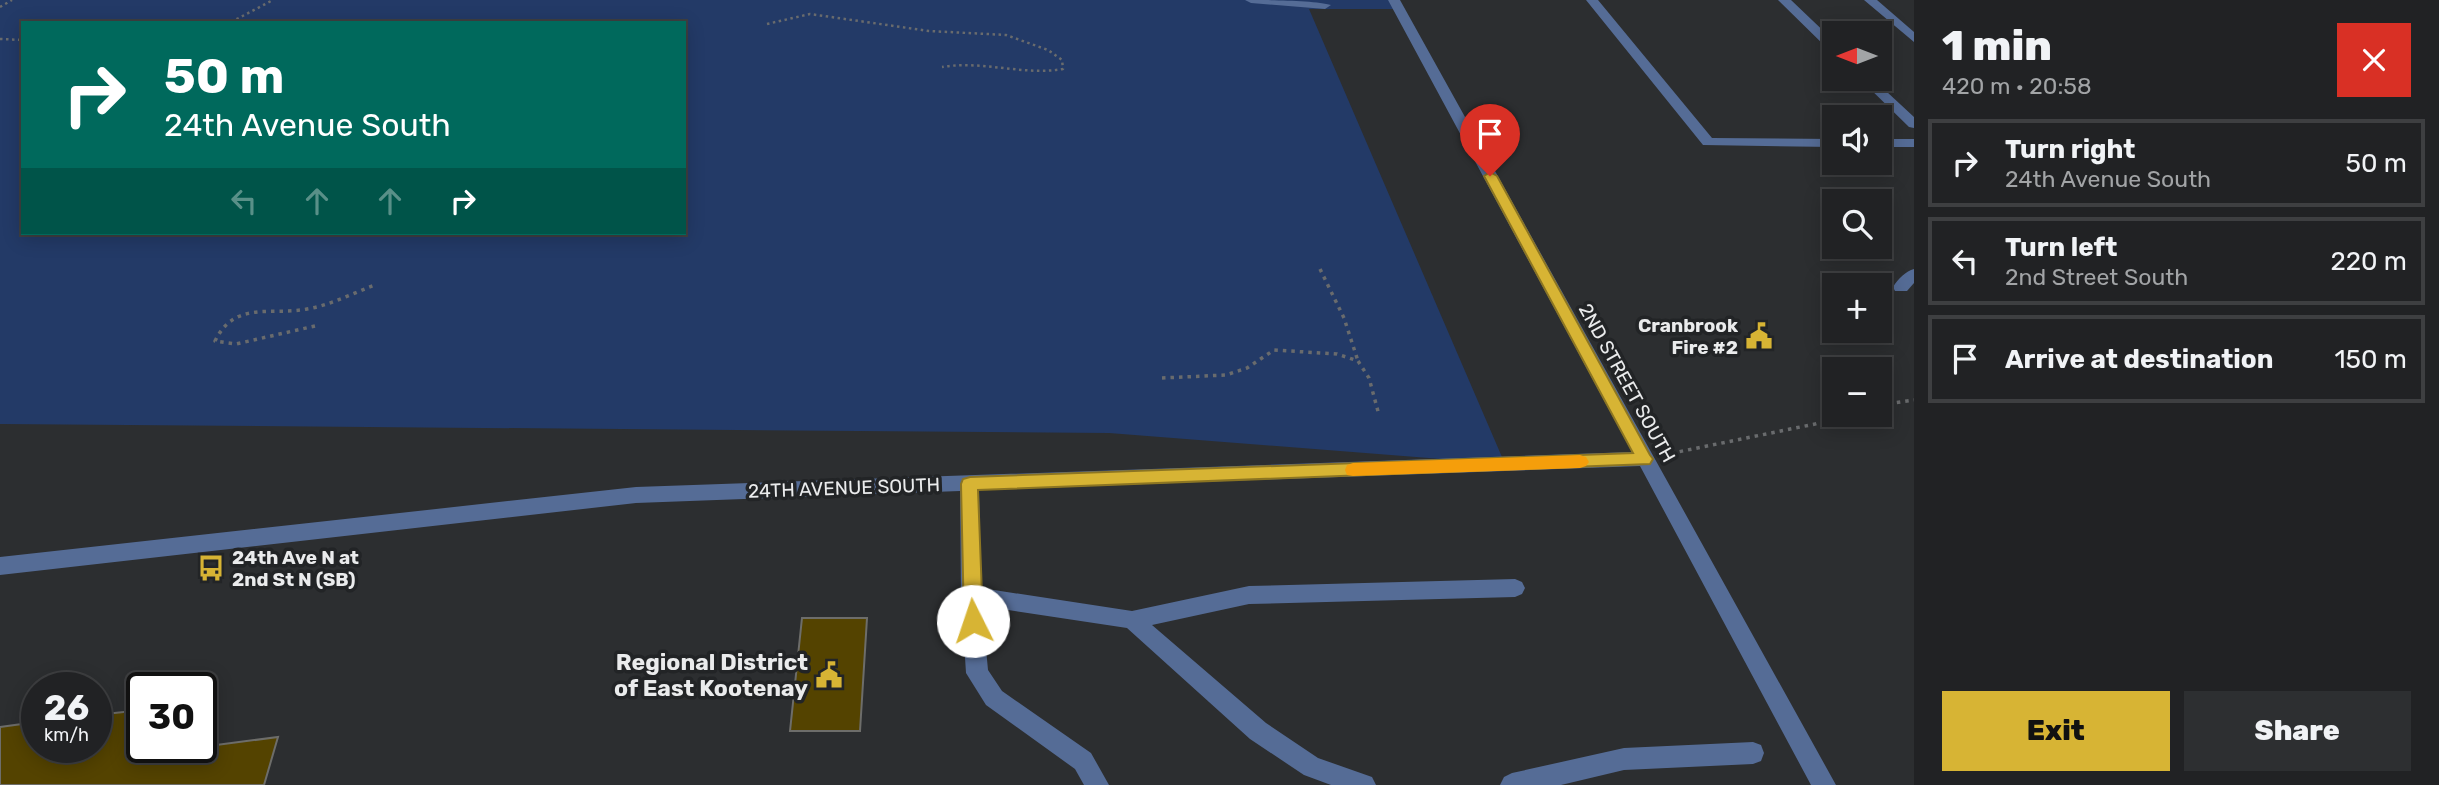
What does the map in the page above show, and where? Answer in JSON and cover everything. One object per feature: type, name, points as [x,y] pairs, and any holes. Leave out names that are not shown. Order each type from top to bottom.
[{"type":"street","points":[[1251,0],[1325,5]]},
{"type":"street","name":"2ND STREET SOUTH","points":[[1394,0],[1824,785]]},
{"type":"street","points":[[1592,0],[1708,142],[1822,143]]},
{"type":"street","points":[[1784,0],[1822,36]]},
{"type":"street","points":[[1870,0],[1914,38]]},
{"type":"street","points":[[1879,91],[1914,124]]},
{"type":"street","points":[[1892,143],[1914,143]]},
{"type":"street","points":[[1901,287],[1914,274]]},
{"type":"street","name":"24TH AVENUE SOUTH","points":[[0,566],[636,495],[1644,459]]},
{"type":"street","points":[[970,484],[971,595],[977,673],[994,698],[1083,761],[1097,785]]},
{"type":"street","points":[[971,595],[1132,620],[1249,595],[1515,588]]},
{"type":"street","points":[[1132,620],[1258,731],[1312,767],[1364,785]]},
{"type":"street","points":[[1512,785],[1624,759],[1753,753]]},
{"type":"path","points":[[0,7],[12,0]]},
{"type":"path","points":[[230,21],[273,0]]},
{"type":"path","points":[[767,24],[810,15],[929,31],[1006,35],[1048,50],[1062,60],[1063,69],[1027,71],[993,65],[961,64],[942,67]]},
{"type":"path","points":[[0,39],[21,40]]},
{"type":"path","points":[[1320,269],[1344,318],[1357,361],[1369,378],[1379,415]]},
{"type":"path","points":[[315,326],[236,344],[215,341],[219,329],[235,316],[257,310],[307,309],[375,285]]},
{"type":"path","points":[[1162,378],[1226,375],[1247,368],[1274,350],[1337,354],[1357,361]]},
{"type":"path","points":[[1892,403],[1914,400]]},
{"type":"path","points":[[1644,459],[1822,422]]},
{"type":"shaded area","points":[[0,0],[1396,0],[1401,9],[1309,9],[1505,464],[1109,433],[0,424]]},
{"type":"building","name":"Regional District of East Kootenay","points":[[802,618],[867,618],[860,731],[790,731]]},
{"type":"building","points":[[126,712],[126,763],[217,763],[217,745],[278,737],[264,785],[0,785],[0,727],[21,724],[21,763],[112,763],[112,713]]},
{"type":"slow traffic","points":[[1353,470],[1580,462]]},
{"type":"place","name":"Cranbrook Fire #2","points":[[1759,336]]},
{"type":"place","name":"24th Ave N at 2nd St N (SB)","points":[[211,568]]},
{"type":"place","name":"Regional District of East Kootenay","points":[[829,675]]},
{"type":"route","points":[[973,621],[970,484],[1644,459],[1490,176]]}]
